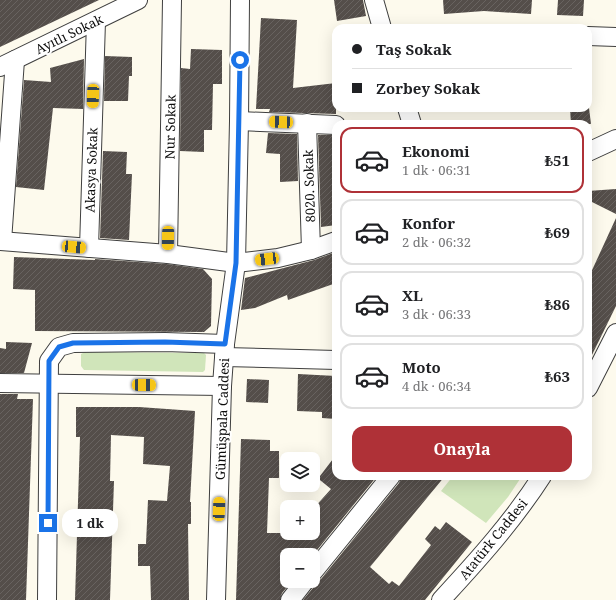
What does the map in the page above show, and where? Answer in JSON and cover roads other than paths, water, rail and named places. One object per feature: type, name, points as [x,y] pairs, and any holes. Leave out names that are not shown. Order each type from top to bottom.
[{"type":"street","name":"Ayıtlı Sokak","points":[[8,63],[138,0]]},
{"type":"street","name":"Nur Sokak","points":[[168,254],[172,0]]},
{"type":"street","name":"Gümüşpala Caddesi","points":[[216,600],[224,351],[236,263],[240,0]]},
{"type":"street","points":[[374,0],[381,24]]},
{"type":"street","name":"Akasya Sokak","points":[[89,248],[96,21]]},
{"type":"street","points":[[592,36],[616,37]]},
{"type":"street","points":[[8,63],[1,241],[168,254],[236,263],[278,258],[311,250],[332,242]]},
{"type":"street","points":[[239,121],[332,125]]},
{"type":"street","name":"8020. Sokak","points":[[307,123],[311,250]]},
{"type":"street","points":[[592,150],[616,139]]},
{"type":"street","points":[[592,380],[616,333]]},
{"type":"street","points":[[47,600],[49,361],[59,347],[73,343],[165,342],[224,351],[332,360]]},
{"type":"street","points":[[0,383],[222,386]]},
{"type":"street","points":[[320,563],[388,480]]},
{"type":"street","name":"Atatürk Caddesi","points":[[442,600],[472,567],[518,511],[539,480]]},
{"type":"street","points":[[290,600],[299,588]]}]
